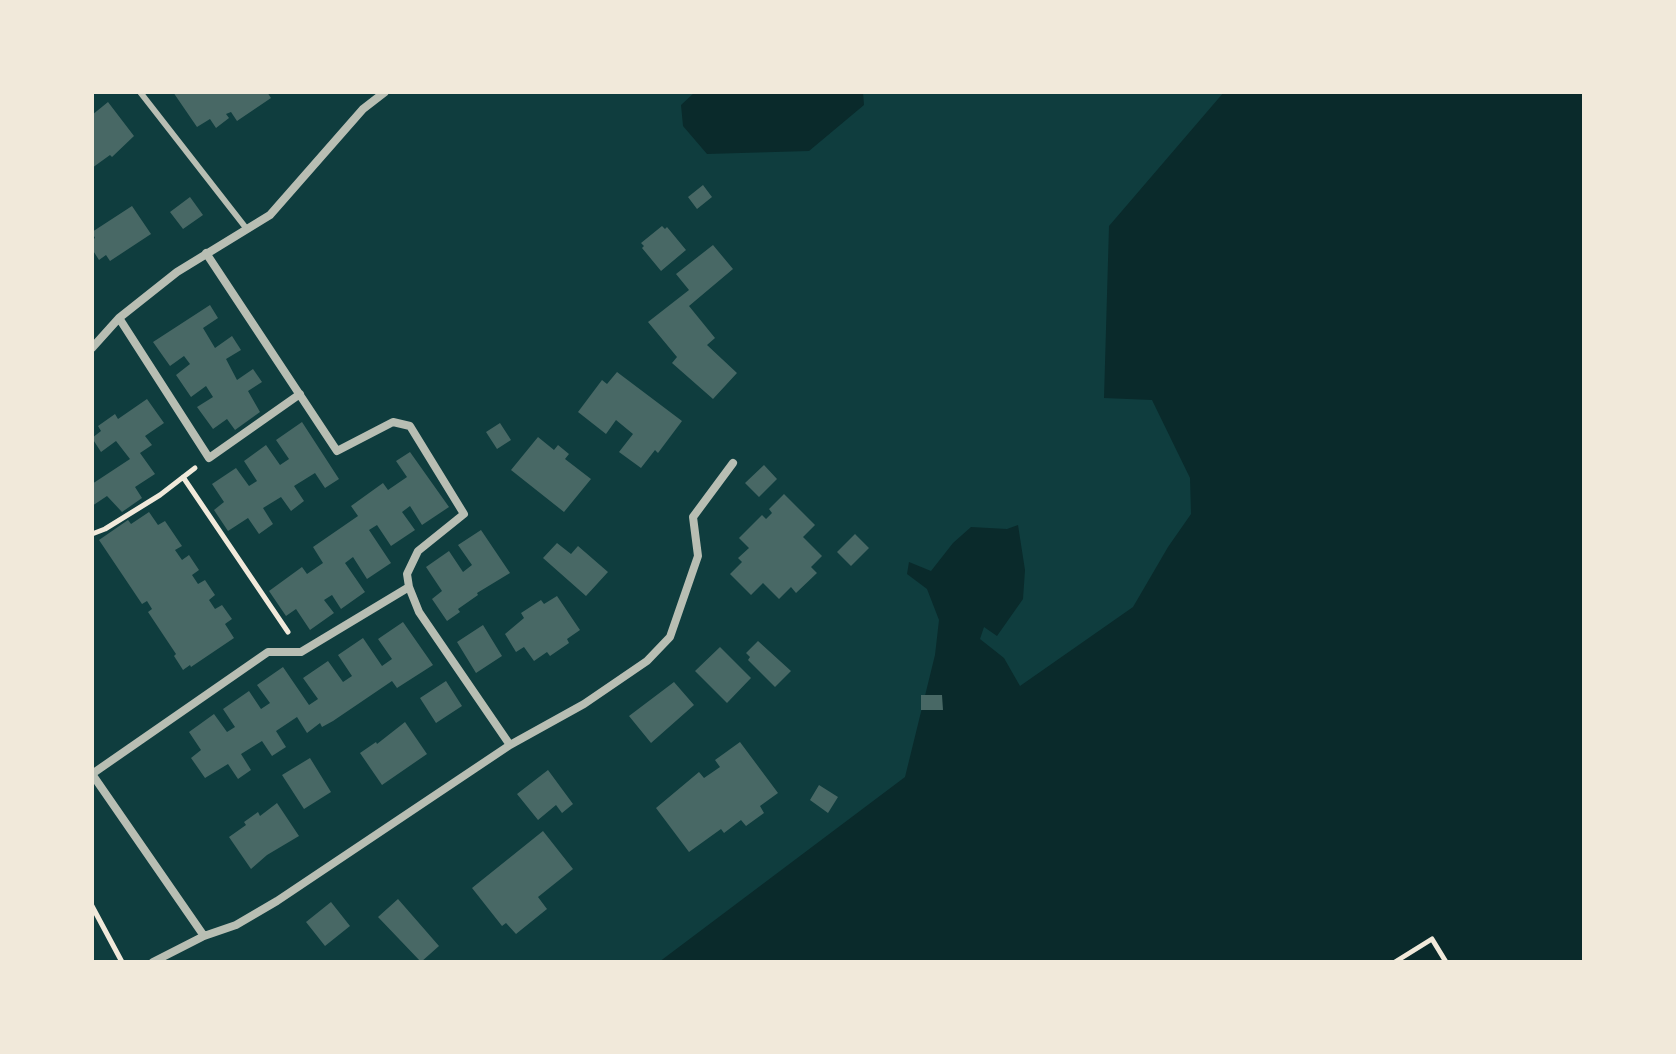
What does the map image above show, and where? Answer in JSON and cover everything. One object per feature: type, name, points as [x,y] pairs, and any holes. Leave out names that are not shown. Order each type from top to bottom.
[{"type":"street","points":[[92,348],[119,318],[206,253],[270,215],[363,109],[385,92]]},
{"type":"street","points":[[206,253],[337,451],[393,422],[410,426],[464,514],[418,551],[407,574],[409,587],[419,612],[510,745]]},
{"type":"street","points":[[119,318],[209,458],[300,394]]},
{"type":"street","points":[[153,962],[204,936],[236,925],[277,901],[510,745],[584,704],[665,646],[698,556],[693,517],[733,463]]},
{"type":"street","points":[[204,936],[92,774],[268,652],[301,652],[409,587]]},
{"type":"lane","points":[[140,92],[246,228]]},
{"type":"path","points":[[92,534],[160,495],[209,458]]},
{"type":"path","points":[[183,477],[301,652]]},
{"type":"path","points":[[92,906],[122,962]]},
{"type":"path","points":[[1395,962],[1432,939],[1446,962]]},
{"type":"water","points":[[695,92],[863,92],[864,105],[809,151],[707,154],[683,126],[681,105]]},
{"type":"water","points":[[1224,92],[1584,92],[1584,962],[659,962],[905,777],[935,655],[939,620],[927,589],[907,574],[909,562],[931,571],[953,543],[971,527],[1007,529],[1018,525],[1025,570],[1023,599],[997,636],[984,627],[980,639],[1004,658],[1020,686],[1133,607],[1191,514],[1190,478],[1152,400],[1104,398],[1109,226]]},
{"type":"building","points":[[173,92],[267,92],[271,98],[237,121],[231,112],[226,114],[229,118],[216,128],[210,119],[197,127]]},
{"type":"building","points":[[108,102],[134,136],[112,157],[110,155],[92,168],[92,115]]},
{"type":"building","points":[[703,185],[712,197],[697,209],[688,197]]},
{"type":"building","points":[[190,197],[203,215],[183,229],[170,212]]},
{"type":"building","points":[[132,206],[151,234],[110,261],[106,255],[99,260],[92,249],[95,238],[92,232]]},
{"type":"building","points":[[662,226],[667,227],[686,250],[661,271],[641,243]]},
{"type":"building","points":[[713,245],[733,269],[689,306],[715,338],[707,345],[737,373],[713,399],[672,363],[677,357],[648,322],[689,290],[676,274]]},
{"type":"building","points":[[210,305],[218,318],[203,328],[215,348],[232,336],[241,350],[226,359],[237,380],[253,369],[262,382],[248,391],[260,412],[235,430],[227,419],[213,429],[197,407],[213,397],[206,386],[191,397],[176,375],[190,364],[184,356],[170,366],[153,342]]},
{"type":"building","points":[[617,372],[682,421],[658,453],[655,450],[641,468],[619,452],[633,434],[616,420],[606,434],[578,412],[602,380],[607,384]]},
{"type":"building","points":[[147,399],[164,423],[145,436],[152,445],[140,453],[155,474],[135,487],[142,498],[122,512],[107,496],[92,506],[92,484],[130,459],[116,441],[101,452],[92,438],[101,431],[98,426],[115,414],[118,419]]},
{"type":"building","points":[[302,422],[339,479],[325,488],[315,473],[294,486],[304,501],[291,511],[281,497],[263,508],[273,524],[259,534],[248,518],[228,531],[214,510],[224,502],[212,484],[236,468],[249,486],[257,481],[244,461],[266,445],[280,465],[289,459],[276,440]]},
{"type":"building","points":[[500,423],[511,440],[497,449],[486,432]]},
{"type":"building","points":[[538,437],[554,450],[558,445],[569,454],[565,459],[591,479],[564,512],[511,470]]},
{"type":"building","points":[[410,452],[449,507],[422,525],[410,506],[402,512],[415,530],[391,546],[377,525],[369,530],[391,563],[367,579],[353,557],[345,563],[365,592],[341,609],[332,595],[324,600],[334,613],[310,630],[296,609],[286,616],[269,591],[302,567],[307,574],[323,563],[313,547],[358,516],[351,506],[383,483],[388,490],[407,477],[396,461]]},
{"type":"building","points":[[764,465],[777,479],[759,497],[745,483]]},
{"type":"building","points":[[784,494],[815,525],[803,537],[822,556],[811,567],[817,573],[796,593],[791,587],[779,599],[763,583],[751,595],[730,574],[742,562],[738,558],[749,548],[739,538],[762,515],[766,519],[772,513],[769,509]]},
{"type":"building","points":[[149,512],[158,525],[165,521],[182,546],[175,550],[182,560],[189,555],[199,570],[192,575],[198,584],[205,580],[215,595],[209,600],[215,609],[222,605],[232,619],[225,624],[234,638],[183,670],[148,612],[152,609],[147,601],[142,604],[99,540],[128,520],[131,524]]},
{"type":"building","points":[[481,530],[510,573],[477,593],[447,621],[432,599],[442,591],[426,567],[449,551],[463,572],[472,565],[458,545]]},
{"type":"building","points":[[855,534],[869,548],[851,566],[837,552]]},
{"type":"building","points":[[557,543],[571,554],[578,546],[608,572],[586,596],[543,558]]},
{"type":"building","points":[[557,596],[580,630],[567,639],[569,643],[550,656],[547,652],[534,661],[524,647],[516,652],[505,634],[524,618],[521,613],[541,600],[544,604]]},
{"type":"building","points":[[403,622],[433,665],[397,688],[392,681],[333,721],[322,727],[320,723],[307,733],[297,717],[276,731],[286,747],[272,756],[262,741],[241,754],[251,770],[238,779],[228,764],[205,778],[191,758],[201,750],[189,732],[214,714],[227,732],[235,727],[223,709],[249,691],[261,709],[270,703],[257,685],[283,667],[309,705],[318,699],[303,678],[328,661],[343,682],[352,676],[338,655],[363,638],[382,666],[392,659],[378,639]]},
{"type":"building","points":[[483,625],[502,656],[476,673],[457,642]]},
{"type":"building","points":[[758,641],[791,671],[775,687],[748,660],[750,657],[746,653]]},
{"type":"building","points":[[720,647],[751,678],[727,703],[695,671]]},
{"type":"building","points":[[446,681],[462,706],[436,723],[420,698]]},
{"type":"building","points":[[674,682],[694,705],[651,743],[629,716]]},
{"type":"building","points":[[921,695],[942,695],[943,710],[921,710]]},
{"type":"building","points":[[405,722],[427,754],[382,785],[360,753]]},
{"type":"building","points":[[740,742],[778,793],[760,806],[764,813],[746,826],[741,820],[724,833],[721,829],[689,852],[656,808],[699,772],[704,778],[720,767],[715,760]]},
{"type":"building","points":[[310,758],[331,792],[304,809],[282,775]]},
{"type":"building","points":[[548,770],[573,804],[562,813],[556,805],[538,820],[517,794]]},
{"type":"building","points":[[819,785],[838,797],[828,813],[810,800]]},
{"type":"building","points":[[277,803],[299,836],[267,855],[251,869],[229,837],[258,812],[260,816]]},
{"type":"building","points":[[543,831],[573,869],[538,897],[547,909],[516,934],[506,923],[502,926],[472,888]]},
{"type":"building","points":[[398,899],[439,946],[421,962],[378,917]]},
{"type":"building","points":[[331,902],[350,926],[325,946],[306,922]]}]
